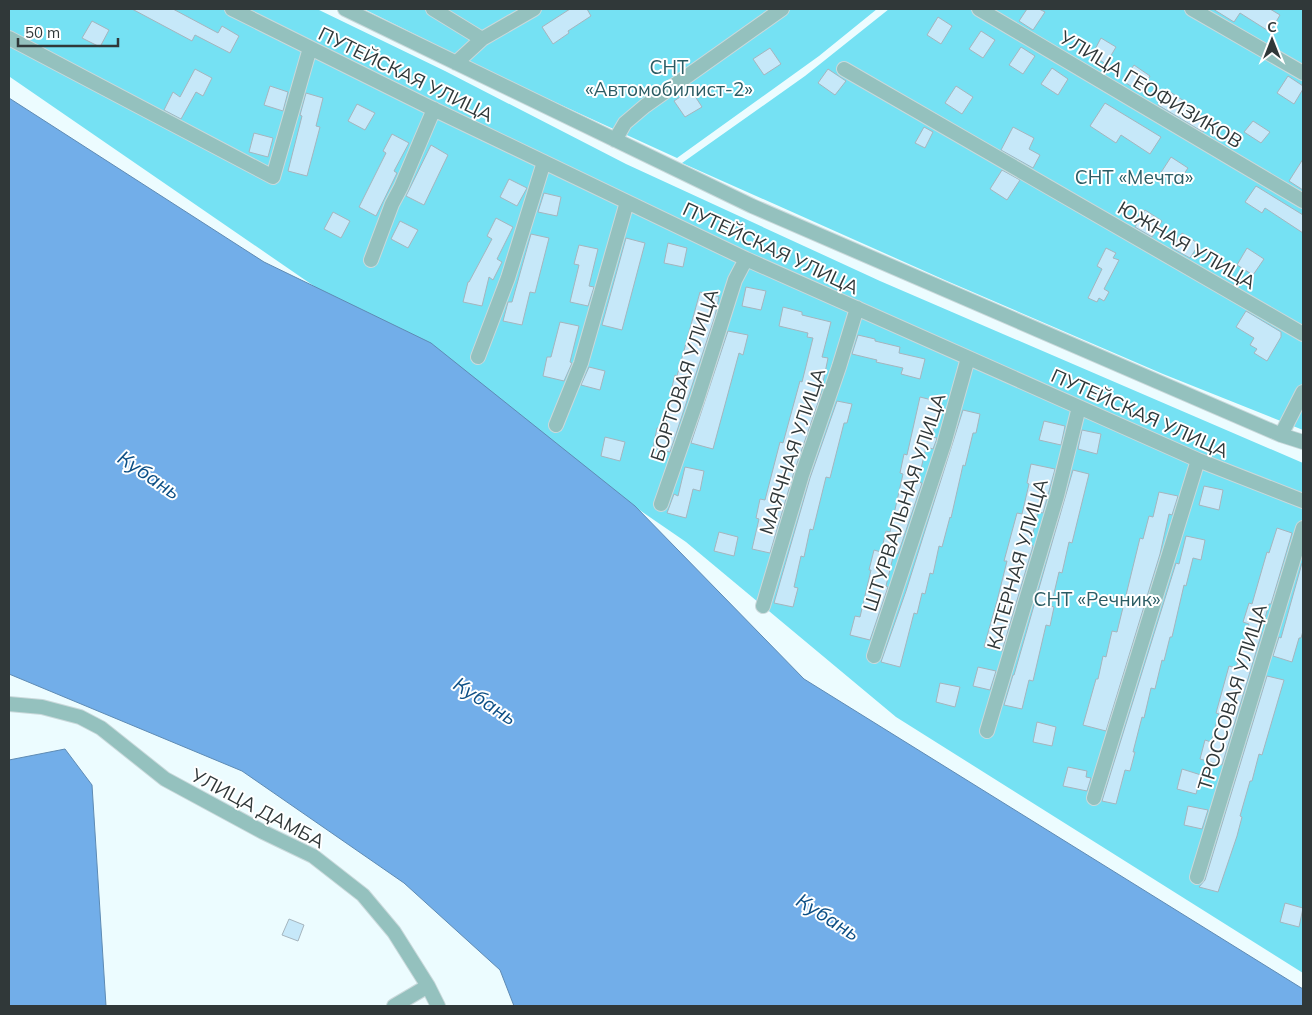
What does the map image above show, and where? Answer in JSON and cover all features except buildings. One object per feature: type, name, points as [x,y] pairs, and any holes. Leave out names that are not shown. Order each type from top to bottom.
[{"type":"street","name":"ПУТЕЙСКАЯ УЛИЦА","points":[[232,9],[434,109],[746,259],[1198,460],[1303,501]]},
{"type":"street","points":[[345,9],[752,206],[1282,435],[1303,442]]},
{"type":"street","points":[[432,9],[482,39]]},
{"type":"street","points":[[456,63],[482,39],[534,9]]},
{"type":"street","points":[[615,140],[625,123],[645,106],[782,9]]},
{"type":"street","name":"УЛИЦА ГЕОФИЗИКОВ","points":[[979,9],[1303,201]]},
{"type":"street","points":[[1192,9],[1303,73]]},
{"type":"street","points":[[9,38],[273,177],[310,48]]},
{"type":"street","name":"ЮЖНАЯ УЛИЦА","points":[[844,69],[1303,334]]},
{"type":"street","points":[[371,260],[392,204],[434,109]]},
{"type":"street","points":[[478,356],[508,278],[544,162]]},
{"type":"street","points":[[556,425],[582,363],[627,202]]},
{"type":"street","name":"БОРТОВАЯ УЛИЦА","points":[[661,504],[703,382],[735,280],[746,259]]},
{"type":"street","name":"МАЯЧНАЯ УЛИЦА","points":[[763,606],[802,475],[857,308]]},
{"type":"street","name":"ШТУРВАЛЬНАЯ УЛИЦА","points":[[874,656],[944,444],[968,358]]},
{"type":"street","points":[[1282,435],[1303,392]]},
{"type":"street","name":"КАТЕРНАЯ УЛИЦА","points":[[987,731],[1057,496],[1079,407]]},
{"type":"street","points":[[1094,798],[1198,460]]},
{"type":"street","name":"ТРОССОВАЯ УЛИЦА","points":[[1197,877],[1303,528]]},
{"type":"street","name":"УЛИЦА ДАМБА","points":[[9,704],[42,707],[80,717],[101,728],[164,779],[263,832],[314,856],[363,896],[394,932],[428,986],[438,1006]]},
{"type":"street","points":[[394,1006],[428,986]]},
{"type":"green space","name":"СНТ «Речник»","points":[[9,9],[317,9],[445,71],[626,164],[880,281],[1303,463],[1303,973],[896,717],[686,542],[10,77]]},
{"type":"green space","name":"СНТ «Автомобилист-2»","points":[[364,9],[877,9],[819,56],[677,158],[504,79]]},
{"type":"green space","name":"СНТ «Мечта»","points":[[889,9],[1303,9],[1303,430],[1163,374],[947,281],[682,163],[805,76]]},
{"type":"water","name":"Кубань","points":[[9,98],[264,262],[431,343],[635,506],[804,679],[1303,989],[1303,1006],[514,1006],[500,970],[404,883],[242,771],[9,674]]},
{"type":"water","points":[[65,749],[92,785],[106,1006],[9,1006],[9,760]]}]
